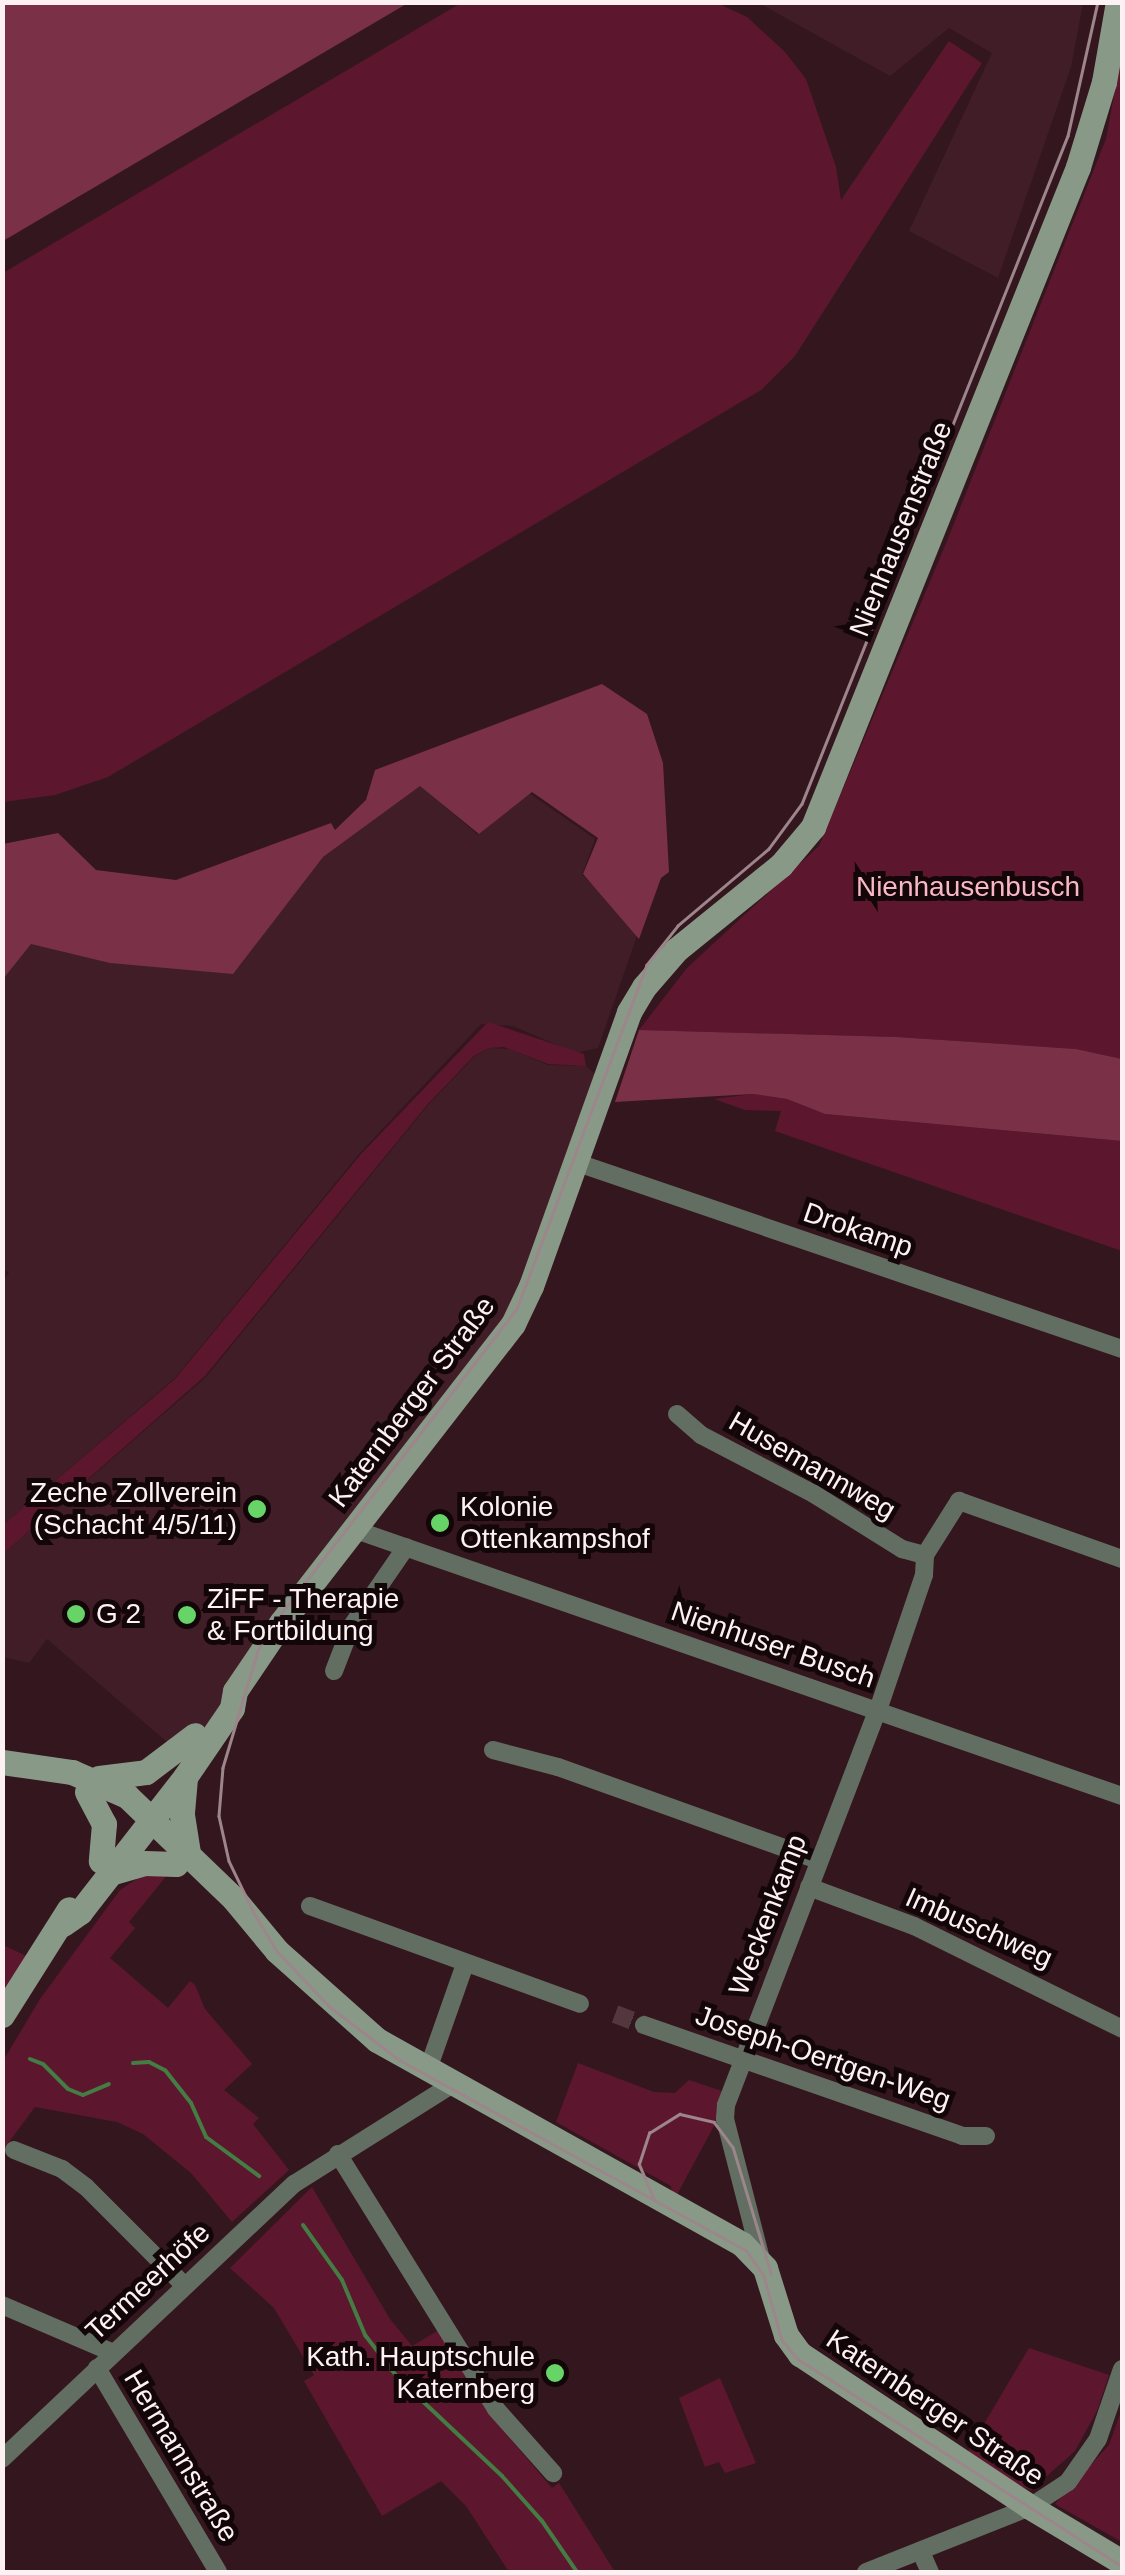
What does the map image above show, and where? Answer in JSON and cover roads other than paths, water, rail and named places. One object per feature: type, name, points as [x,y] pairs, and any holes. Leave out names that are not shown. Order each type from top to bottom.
[{"type":"main road","name":"Nienhausenstraße","points":[[629,1012],[668,958],[789,856],[825,802],[1078,167],[1104,82],[1118,2]]},
{"type":"main road","name":"Katernberger Straße","points":[[142,1819],[185,1777],[232,1708],[236,1691],[352,1529],[512,1324],[576,1162],[629,1012]]},
{"type":"main road","name":"Katernberger Straße","points":[[142,1819],[195,1734],[222,1699],[236,1691]]},
{"type":"main road","points":[[90,1785],[146,1772],[195,1734]]},
{"type":"main road","points":[[2,1762],[56,1767],[142,1819],[182,1858],[234,1899],[255,1929],[360,2027],[426,2072],[738,2242],[762,2264]]},
{"type":"main road","points":[[182,1858],[185,1777]]},
{"type":"main road","points":[[90,1785],[104,1824],[106,1867]]},
{"type":"main road","points":[[2,2015],[63,1924],[142,1819]]},
{"type":"main road","points":[[106,1867],[182,1858]]},
{"type":"main road","name":"Katernberger Straße","points":[[762,2264],[786,2334],[800,2354],[1030,2507],[1122,2562]]},
{"type":"street","name":"Drokamp","points":[[576,1162],[1122,1350]]},
{"type":"street","name":"Husemannweg","points":[[677,1414],[701,1435],[814,1494],[902,1549],[925,1556]]},
{"type":"street","points":[[878,1710],[924,1576],[925,1556],[959,1501],[1122,1559]]},
{"type":"street","name":"Nienhuser Busch","points":[[352,1529],[1122,1796]]},
{"type":"street","points":[[334,1670],[351,1627],[406,1546]]},
{"type":"street","name":"Weckenkamp","points":[[731,2142],[725,2112],[742,2059],[878,1710]]},
{"type":"street","points":[[493,1750],[558,1767],[818,1860]]},
{"type":"street","name":"Imbuschweg","points":[[809,1886],[914,1926],[1122,2028]]},
{"type":"street","points":[[310,1906],[580,2004]]},
{"type":"street","points":[[426,2072],[466,1964]]},
{"type":"street","name":"Joseph-Oertgen-Weg","points":[[644,2025],[962,2136],[986,2136]]},
{"type":"street","name":"Termeerhöfe","points":[[2,2459],[294,2184],[450,2085]]},
{"type":"street","name":"Katernberger Straße","points":[[731,2142],[762,2264]]},
{"type":"street","points":[[14,2150],[62,2169],[86,2187],[184,2285]]},
{"type":"street","points":[[338,2154],[496,2409],[553,2472]]},
{"type":"street","points":[[2,2306],[112,2352]]},
{"type":"street","name":"Hermannstraße","points":[[97,2368],[218,2572]]},
{"type":"street","points":[[866,2572],[1030,2507],[1068,2482],[1098,2439],[1122,2369]]},
{"type":"street","points":[[921,2552],[930,2572]]},
{"type":"waterway","points":[[30,2059],[43,2064],[68,2089],[83,2095],[109,2084]]},
{"type":"waterway","points":[[133,2063],[149,2062],[165,2070],[191,2103],[206,2137],[259,2176]]},
{"type":"waterway","points":[[303,2225],[342,2280],[365,2335],[398,2378],[502,2476],[542,2521],[577,2572]]},
{"type":"tunnel","points":[[615,2014],[644,2025]]},
{"type":"tram line","points":[[1098,2],[1068,136],[802,804],[769,849],[678,926],[647,965],[517,1309],[280,1616],[258,1651],[223,1768],[219,1816],[229,1861],[254,1913],[277,1951],[329,2006],[398,2059],[746,2250],[764,2276],[782,2340],[798,2359],[1122,2566]]},
{"type":"tram line","points":[[654,2200],[639,2164],[649,2133],[680,2114],[714,2122],[733,2147],[771,2273]]},
{"type":"place","name":"Zeche Zollverein (Schacht 4/5/11)","points":[[257,1509]]},
{"type":"place","name":"Kolonie Ottenkampshof","points":[[440,1523]]},
{"type":"place","name":"G 2","points":[[76,1614]]},
{"type":"place","name":"ZiFF - Therapie & Fortbildung","points":[[187,1615]]},
{"type":"place","name":"Kath. Hauptschule Katernberg","points":[[555,2373]]},
{"type":"park label","name":"Nienhausenbusch","points":[[968,887]]}]
